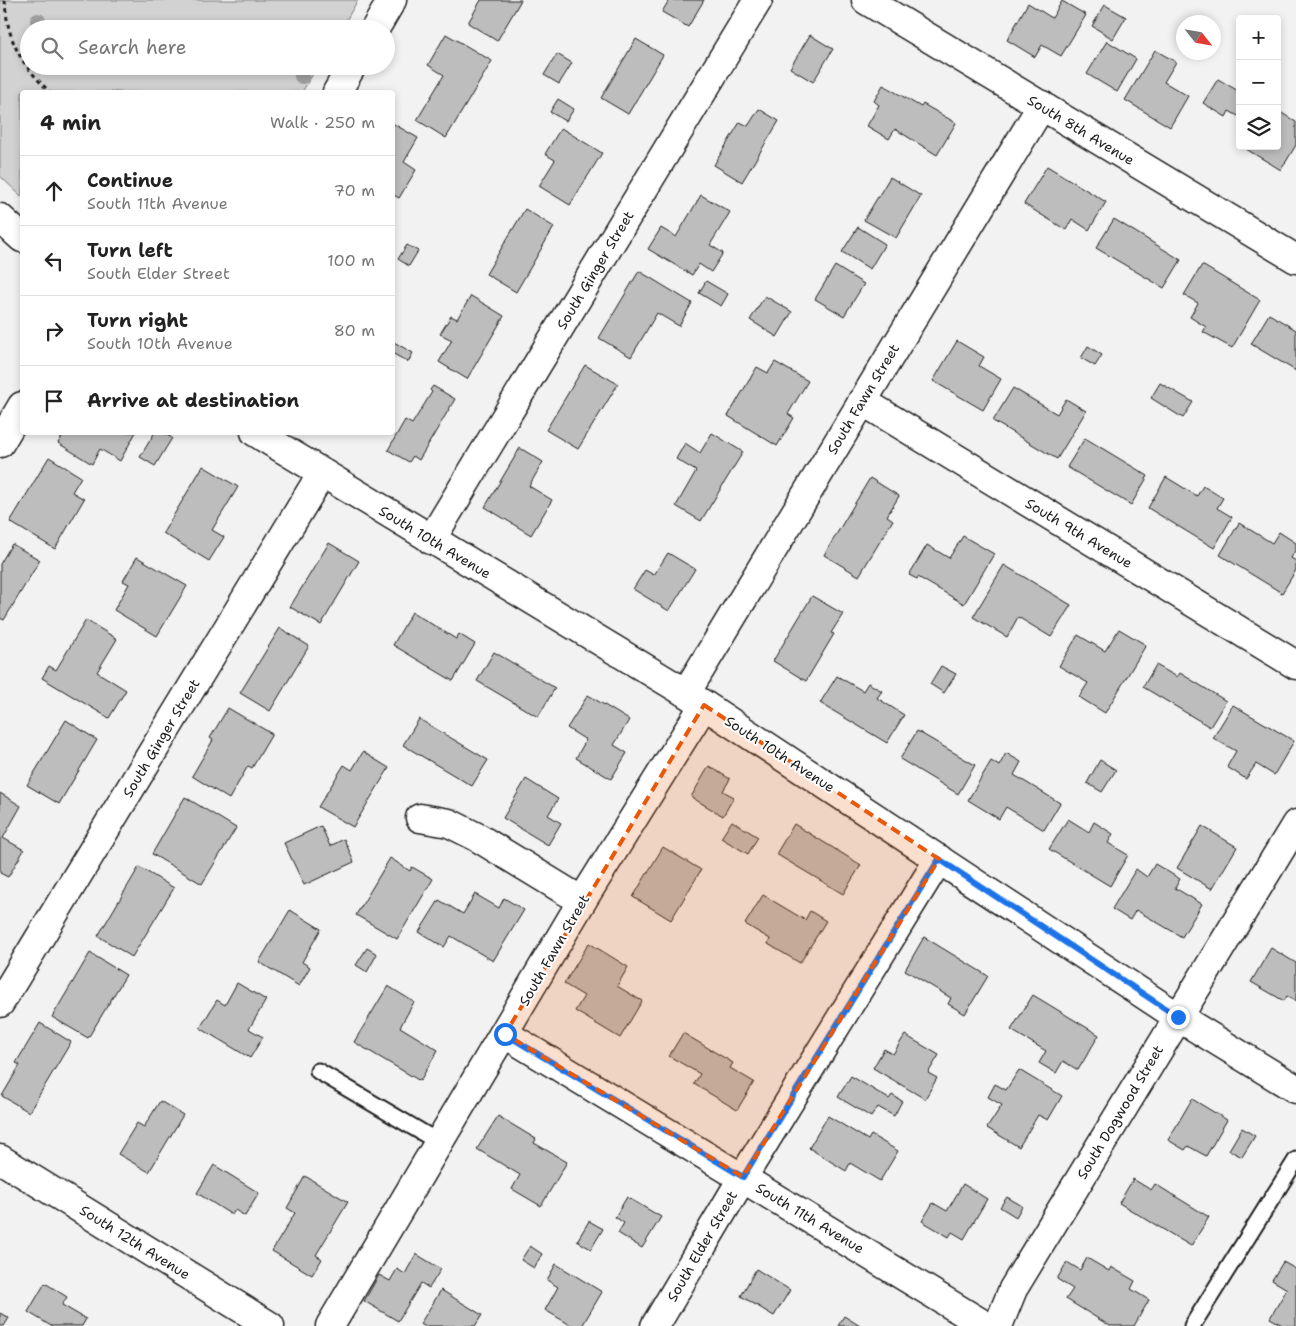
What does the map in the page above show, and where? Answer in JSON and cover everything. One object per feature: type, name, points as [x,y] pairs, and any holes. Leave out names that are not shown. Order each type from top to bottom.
[{"type":"street","points":[[380,20],[392,0]]},
{"type":"street","name":"South Ginger Street","points":[[431,540],[758,0]]},
{"type":"street","name":"South 8th Avenue","points":[[866,0],[1296,259]]},
{"type":"street","points":[[338,90],[347,75]]},
{"type":"street","name":"South Fawn Street","points":[[330,1326],[505,1034],[582,901],[862,401],[1042,106]]},
{"type":"street","points":[[0,218],[20,236]]},
{"type":"street","name":"South 9th Avenue","points":[[862,401],[1296,665]]},
{"type":"street","points":[[0,443],[20,409]]},
{"type":"street","name":"South 10th Avenue","points":[[260,435],[695,699],[1178,1017],[1296,1089]]},
{"type":"street","name":"South Ginger Street","points":[[0,1003],[322,473]]},
{"type":"street","points":[[420,818],[449,823],[463,830],[582,901]]},
{"type":"street","name":"South Dogwood Street","points":[[998,1326],[1013,1289],[1296,824]]},
{"type":"street","name":"South Elder Street","points":[[655,1326],[743,1177],[939,859]]},
{"type":"street","name":"South 11th Avenue","points":[[505,1034],[986,1326]]},
{"type":"street","name":"South 12th Avenue","points":[[0,1159],[270,1326]]},
{"type":"lane","points":[[318,1071],[440,1143]]},
{"type":"lane","points":[[1192,1326],[1296,1160]]},
{"type":"path","points":[[5,0],[9,32],[20,55]]},
{"type":"path","points":[[34,75],[48,90]]},
{"type":"highlighted area","points":[[704,705],[939,859],[743,1177],[505,1034]]},
{"type":"shaded area","points":[[0,0],[358,0],[346,20],[20,20],[20,75],[312,75],[303,90],[20,90],[20,195],[0,176]]},
{"type":"building","points":[[481,0],[521,0],[497,41],[468,23]]},
{"type":"building","points":[[669,0],[704,0],[688,27],[662,12]]},
{"type":"building","points":[[1062,1],[1086,15],[1061,56],[1042,45],[1035,57],[1007,40],[1028,3],[1052,18]]},
{"type":"building","points":[[1105,5],[1126,17],[1113,39],[1092,26]]},
{"type":"building","points":[[446,34],[492,61],[446,138],[417,120],[444,75],[428,65]]},
{"type":"building","points":[[810,35],[833,49],[813,82],[790,68]]},
{"type":"building","points":[[636,39],[663,55],[628,114],[601,98]]},
{"type":"building","points":[[1107,41],[1136,59],[1117,92],[1087,74]]},
{"type":"building","points":[[1155,50],[1176,62],[1164,82],[1188,96],[1170,127],[1125,100]]},
{"type":"building","points":[[557,54],[572,63],[559,84],[544,75]]},
{"type":"building","points":[[1218,79],[1236,90],[1236,115],[1229,111],[1226,117],[1203,103]]},
{"type":"building","points":[[883,85],[921,107],[923,104],[956,123],[937,155],[895,129],[889,139],[867,126],[879,105],[874,101]]},
{"type":"building","points":[[558,99],[574,109],[566,121],[550,112]]},
{"type":"building","points":[[759,109],[779,121],[742,182],[714,165],[740,122],[748,126]]},
{"type":"building","points":[[1281,113],[1296,122],[1296,145],[1281,170],[1248,150],[1281,150]]},
{"type":"building","points":[[395,125],[418,138],[404,162],[416,170],[399,198],[395,196]]},
{"type":"building","points":[[561,128],[602,153],[570,205],[539,186],[555,160],[545,154]]},
{"type":"building","points":[[1047,166],[1106,202],[1089,230],[1072,219],[1066,230],[1024,204]]},
{"type":"building","points":[[890,177],[921,196],[896,238],[864,220]]},
{"type":"building","points":[[701,195],[730,212],[710,245],[723,253],[711,272],[699,264],[692,275],[648,249],[661,228],[676,237]]},
{"type":"building","points":[[525,209],[554,227],[516,292],[486,274]]},
{"type":"building","points":[[1114,219],[1181,260],[1164,288],[1096,248]]},
{"type":"building","points":[[858,227],[885,244],[870,269],[842,252]]},
{"type":"building","points":[[407,245],[418,251],[409,266],[398,259]]},
{"type":"building","points":[[1202,265],[1260,300],[1232,348],[1203,332],[1206,327],[1190,317],[1198,303],[1184,295]]},
{"type":"building","points":[[835,266],[864,284],[844,316],[815,299]]},
{"type":"building","points":[[639,271],[692,303],[679,326],[657,313],[631,357],[599,338]]},
{"type":"building","points":[[706,281],[728,294],[721,306],[699,293]]},
{"type":"building","points":[[471,296],[504,316],[467,379],[439,362],[452,340],[440,334],[451,316],[457,319]]},
{"type":"building","points":[[765,296],[792,312],[777,337],[750,320]]},
{"type":"building","points":[[1269,314],[1296,330],[1296,371],[1251,344]]},
{"type":"building","points":[[957,341],[984,357],[979,366],[1001,379],[983,410],[933,381]]},
{"type":"building","points":[[395,343],[413,353],[408,362],[395,355]]},
{"type":"building","points":[[1088,346],[1102,355],[1095,366],[1081,358]]},
{"type":"building","points":[[775,362],[808,381],[788,414],[794,418],[777,446],[728,416],[757,367],[768,373]]},
{"type":"building","points":[[585,365],[618,384],[578,449],[546,430]]},
{"type":"building","points":[[1160,383],[1193,402],[1183,418],[1151,398]]},
{"type":"building","points":[[433,386],[455,399],[419,460],[413,456],[409,462],[388,450],[405,420],[412,424],[432,392],[430,390]]},
{"type":"building","points":[[1013,388],[1057,414],[1066,399],[1086,411],[1057,459],[993,421]]},
{"type":"building","points":[[712,433],[743,452],[701,521],[676,506],[696,471],[676,459],[685,443],[700,453]]},
{"type":"building","points":[[63,435],[134,435],[120,461],[100,449],[92,464],[58,443]]},
{"type":"building","points":[[153,435],[167,435],[172,438],[155,466],[140,457]]},
{"type":"building","points":[[1085,438],[1148,476],[1131,505],[1067,467]]},
{"type":"building","points":[[520,448],[543,462],[529,486],[552,500],[531,535],[485,507]]},
{"type":"building","points":[[49,457],[81,477],[72,492],[84,499],[55,549],[10,522]]},
{"type":"building","points":[[203,466],[238,487],[212,530],[224,537],[209,561],[163,533]]},
{"type":"building","points":[[1166,477],[1197,496],[1203,486],[1223,498],[1217,508],[1232,517],[1214,548],[1148,508]]},
{"type":"building","points":[[870,478],[899,496],[887,516],[893,520],[859,576],[824,555]]},
{"type":"building","points":[[1239,523],[1272,543],[1279,532],[1296,543],[1296,549],[1291,558],[1296,561],[1296,570],[1282,593],[1220,555]]},
{"type":"building","points":[[963,536],[994,554],[964,604],[918,577],[917,579],[909,575],[927,545],[949,558]]},
{"type":"building","points":[[329,543],[359,561],[321,625],[290,607]]},
{"type":"building","points":[[12,544],[40,560],[4,620],[0,618],[0,564]]},
{"type":"building","points":[[668,553],[695,569],[669,611],[633,589],[645,570],[654,575]]},
{"type":"building","points":[[137,557],[187,586],[157,636],[114,610],[129,584],[123,581]]},
{"type":"building","points":[[1004,565],[1071,605],[1051,637],[1018,617],[1007,637],[973,617]]},
{"type":"building","points":[[812,596],[843,614],[831,633],[834,634],[806,681],[773,661]]},
{"type":"building","points":[[412,612],[456,639],[459,634],[475,644],[453,681],[393,645]]},
{"type":"building","points":[[86,620],[117,639],[97,672],[126,690],[109,718],[42,678],[49,666],[56,670]]},
{"type":"building","points":[[280,628],[309,646],[270,711],[240,693]]},
{"type":"building","points":[[1119,629],[1146,645],[1105,713],[1079,697],[1088,683],[1059,666],[1078,635],[1105,651]]},
{"type":"building","points":[[494,652],[555,688],[538,717],[477,681]]},
{"type":"building","points":[[1156,665],[1177,677],[1180,673],[1226,701],[1210,727],[1143,687]]},
{"type":"building","points":[[941,666],[956,674],[944,693],[930,684]]},
{"type":"building","points":[[837,676],[863,691],[868,683],[882,691],[877,698],[904,715],[887,743],[820,703]]},
{"type":"building","points":[[588,695],[629,720],[614,745],[627,753],[611,779],[576,758],[586,740],[567,728]]},
{"type":"building","points":[[1233,705],[1294,741],[1274,775],[1256,764],[1246,779],[1227,767],[1236,751],[1213,738]]},
{"type":"building","points":[[228,708],[272,734],[252,768],[248,766],[229,799],[192,776],[213,740],[210,738]]},
{"type":"building","points":[[419,719],[488,760],[472,786],[403,745]]},
{"type":"building","points":[[66,720],[97,740],[59,804],[27,785]]},
{"type":"building","points":[[917,731],[975,765],[958,794],[900,759]]},
{"type":"building","points":[[363,752],[389,768],[353,827],[318,807],[344,765],[352,770]]},
{"type":"building","points":[[1006,753],[1021,762],[1014,775],[1060,803],[1044,830],[1006,807],[999,819],[968,800],[991,761],[999,766]]},
{"type":"building","points":[[1100,760],[1116,770],[1102,792],[1087,783]]},
{"type":"building","points":[[709,766],[730,779],[723,791],[734,797],[723,816],[691,797]]},
{"type":"building","points":[[526,779],[558,799],[548,815],[561,823],[548,845],[503,818]]},
{"type":"building","points":[[0,793],[21,806],[3,838],[24,850],[8,877],[0,873]]},
{"type":"building","points":[[185,797],[236,828],[202,884],[152,854]]},
{"type":"building","points":[[1068,819],[1089,832],[1094,822],[1113,834],[1108,843],[1128,855],[1110,886],[1049,849]]},
{"type":"building","points":[[732,821],[758,837],[748,854],[721,838]]},
{"type":"building","points":[[794,824],[861,865],[843,894],[776,854]]},
{"type":"building","points":[[321,826],[330,846],[344,839],[354,862],[304,885],[284,843]]},
{"type":"building","points":[[1202,826],[1237,847],[1212,889],[1177,868]]},
{"type":"building","points":[[663,847],[701,870],[671,920],[633,897]]},
{"type":"building","points":[[390,858],[410,871],[412,867],[433,879],[397,939],[356,915]]},
{"type":"building","points":[[1155,864],[1180,879],[1175,888],[1202,904],[1182,937],[1136,910],[1130,920],[1112,909],[1136,869],[1147,877]]},
{"type":"building","points":[[139,867],[174,888],[132,957],[98,936]]},
{"type":"building","points":[[475,894],[499,908],[504,898],[524,910],[493,961],[451,936],[444,947],[419,932],[439,900],[463,914]]},
{"type":"building","points":[[763,895],[805,920],[810,911],[826,921],[800,963],[768,944],[770,939],[745,924]]},
{"type":"building","points":[[290,910],[321,929],[302,962],[310,967],[299,986],[259,962]]},
{"type":"building","points":[[924,937],[988,976],[965,1014],[948,1004],[951,998],[905,970]]},
{"type":"building","points":[[589,943],[628,967],[617,986],[642,1001],[620,1038],[575,1011],[584,996],[564,984]]},
{"type":"building","points":[[367,948],[377,954],[367,972],[356,965]]},
{"type":"building","points":[[1271,948],[1296,963],[1296,1002],[1287,996],[1284,1001],[1251,982]]},
{"type":"building","points":[[90,953],[126,975],[88,1038],[52,1017]]},
{"type":"building","points":[[237,983],[266,1000],[249,1029],[263,1037],[250,1058],[200,1028],[217,1000],[225,1005]]},
{"type":"building","points":[[388,986],[414,1002],[400,1027],[438,1050],[420,1081],[354,1042]]},
{"type":"building","points":[[1033,995],[1099,1035],[1078,1070],[1063,1061],[1056,1073],[1039,1063],[1046,1051],[1011,1030]]},
{"type":"building","points":[[40,1023],[71,1042],[29,1112],[2,1096],[20,1065],[16,1063]]},
{"type":"building","points":[[683,1033],[733,1063],[730,1068],[754,1082],[737,1110],[694,1084],[700,1074],[669,1056]]},
{"type":"building","points":[[905,1035],[939,1055],[928,1073],[937,1078],[925,1099],[873,1068],[884,1049],[893,1054]]},
{"type":"building","points":[[1019,1070],[1062,1096],[1048,1120],[1038,1115],[1019,1147],[987,1128],[1002,1105],[988,1097],[995,1084],[1006,1090]]},
{"type":"building","points":[[851,1076],[889,1099],[892,1095],[902,1101],[894,1116],[878,1107],[871,1117],[838,1097]]},
{"type":"building","points":[[1192,1099],[1227,1120],[1206,1156],[1188,1146],[1185,1150],[1168,1140]]},
{"type":"building","points":[[160,1101],[183,1115],[149,1172],[118,1154],[137,1123],[144,1127]]},
{"type":"building","points":[[498,1116],[536,1139],[534,1143],[567,1162],[541,1206],[512,1189],[520,1175],[477,1149]]},
{"type":"building","points":[[828,1116],[868,1140],[871,1135],[898,1151],[880,1181],[850,1163],[846,1171],[809,1148]]},
{"type":"building","points":[[1242,1128],[1255,1136],[1242,1157],[1229,1150]]},
{"type":"building","points":[[214,1165],[259,1193],[245,1216],[235,1210],[232,1215],[197,1193]]},
{"type":"building","points":[[305,1176],[348,1202],[316,1255],[322,1259],[312,1275],[272,1251],[295,1213],[287,1208]]},
{"type":"building","points":[[1133,1179],[1151,1190],[1155,1184],[1209,1217],[1191,1246],[1119,1203]]},
{"type":"building","points":[[963,1184],[987,1199],[964,1239],[952,1232],[949,1237],[922,1221],[933,1203],[947,1211]]},
{"type":"building","points":[[627,1197],[661,1217],[642,1248],[618,1233],[624,1223],[615,1217]]},
{"type":"building","points":[[1007,1197],[1022,1206],[1016,1217],[1000,1207]]},
{"type":"building","points":[[589,1221],[603,1229],[591,1249],[577,1241]]},
{"type":"building","points":[[530,1246],[542,1254],[534,1268],[521,1260]]},
{"type":"building","points":[[416,1254],[441,1269],[429,1288],[421,1283],[398,1321],[364,1301],[379,1275],[390,1281],[397,1269],[405,1274]]},
{"type":"building","points":[[1087,1258],[1109,1271],[1111,1267],[1135,1281],[1131,1289],[1149,1300],[1134,1326],[1110,1326],[1066,1299],[1073,1289],[1057,1279],[1067,1262],[1080,1270]]},
{"type":"building","points":[[1283,1262],[1296,1269],[1296,1326],[1284,1326],[1270,1318],[1287,1289],[1272,1280]]},
{"type":"building","points":[[556,1264],[602,1292],[582,1326],[572,1326],[545,1310],[558,1287],[547,1280]]},
{"type":"building","points":[[756,1269],[790,1290],[774,1316],[741,1296]]},
{"type":"building","points":[[45,1283],[67,1297],[62,1305],[86,1319],[82,1326],[51,1326],[28,1312]]},
{"type":"building","points":[[441,1290],[482,1315],[475,1326],[424,1326],[420,1324]]},
{"type":"building","points":[[0,1313],[9,1318],[4,1326],[0,1326]]},
{"type":"building","points":[[844,1316],[860,1326],[838,1326]]},
{"type":"route","points":[[505,1034],[743,1177],[939,859],[1178,1017]]}]
